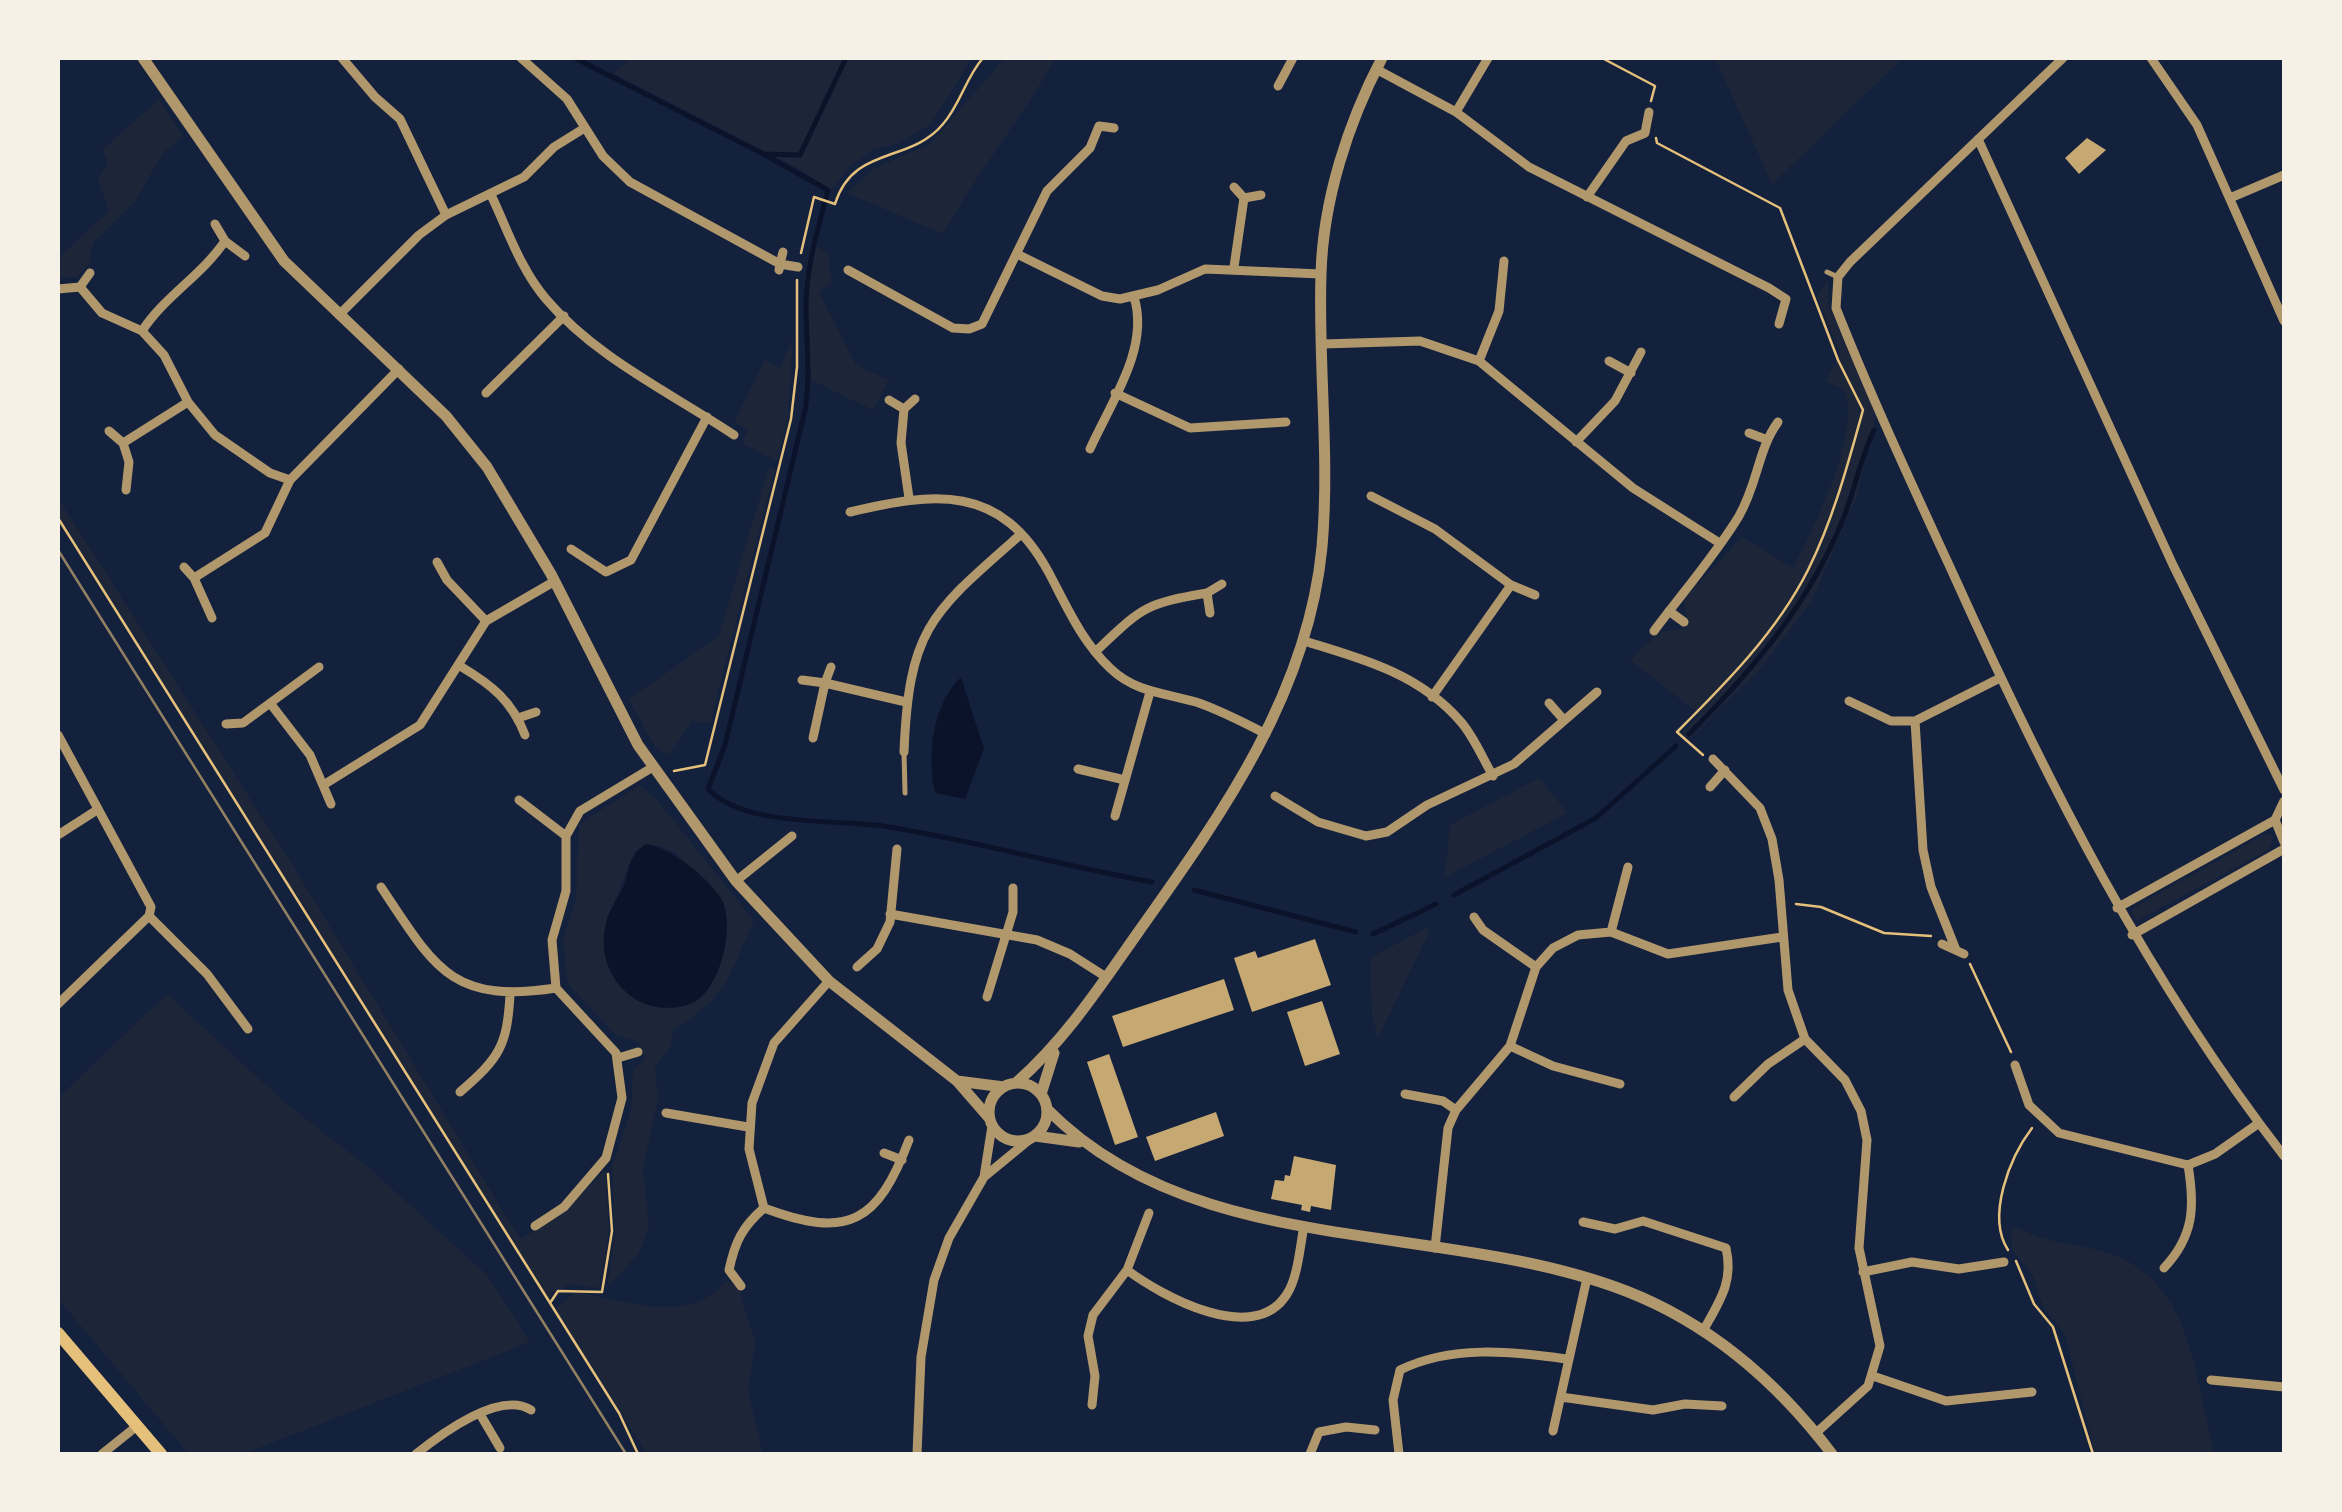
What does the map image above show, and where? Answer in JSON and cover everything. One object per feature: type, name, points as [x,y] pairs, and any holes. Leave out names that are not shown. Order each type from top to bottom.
[{"type":"main road","points":[[58,1332],[161,1454]]},
{"type":"street","points":[[143,58],[256,226],[284,261],[399,369],[487,467],[555,581],[656,773],[736,881],[829,981],[957,1081],[1006,1139],[1079,1142]]},
{"type":"street","points":[[342,58],[400,119],[446,215]]},
{"type":"street","points":[[521,58],[568,99],[583,129],[630,182],[779,267],[798,267]]},
{"type":"street","points":[[1278,86],[1293,58]]},
{"type":"street","points":[[1456,112],[1488,58]]},
{"type":"street","points":[[2063,58],[1838,277],[1836,308],[2000,678],[2117,908],[2284,1156]]},
{"type":"street","points":[[2150,58],[2197,125],[2284,321]]},
{"type":"street","points":[[1786,299],[1529,167],[1456,112],[1379,64],[1341,158],[1321,274],[1326,466],[1322,549],[1304,641],[1266,734],[1204,838],[1056,1049],[1041,1094],[1047,1108],[1079,1142],[1130,1171],[1180,1191],[1304,1226],[1587,1278],[1662,1306],[1764,1377],[1832,1454]]},
{"type":"street","points":[[1587,197],[1626,141],[1646,133],[1648,112]]},
{"type":"street","points":[[848,270],[953,328],[968,330],[982,324],[1046,191],[1090,148],[1100,126],[1114,128]]},
{"type":"street","points":[[339,314],[380,271],[446,215],[492,197],[524,177],[554,148],[583,129]]},
{"type":"street","points":[[1978,139],[2173,565],[2284,790]]},
{"type":"street","points":[[2230,198],[2284,175]]},
{"type":"street","points":[[1234,188],[1244,198]]},
{"type":"street","points":[[1244,198],[1261,195]]},
{"type":"street","points":[[492,197],[525,269],[564,316],[658,390],[734,434]]},
{"type":"street","points":[[1234,267],[1244,198]]},
{"type":"street","points":[[215,224],[225,241],[245,256]]},
{"type":"street","points":[[142,331],[161,302],[209,264],[225,241]]},
{"type":"street","points":[[779,267],[783,252]]},
{"type":"street","points":[[1017,254],[1102,296],[1134,298],[1205,269],[1234,267],[1321,274]]},
{"type":"street","points":[[1479,361],[1499,311],[1504,260]]},
{"type":"street","points":[[58,289],[80,287],[90,273]]},
{"type":"street","points":[[80,287],[102,313],[142,331],[164,355],[188,402],[215,435],[290,480]]},
{"type":"street","points":[[1779,324],[1786,299],[1795,288]]},
{"type":"street","points":[[1090,449],[1141,331],[1134,298]]},
{"type":"street","points":[[486,394],[564,316]]},
{"type":"street","points":[[1323,344],[1420,340],[1479,361],[1634,488],[1718,542]]},
{"type":"street","points":[[1576,442],[1615,402],[1640,352]]},
{"type":"street","points":[[1609,360],[1630,374]]},
{"type":"street","points":[[194,578],[264,533],[290,480],[399,369]]},
{"type":"street","points":[[1116,393],[1190,428],[1286,422]]},
{"type":"street","points":[[909,498],[901,443],[904,409],[916,399]]},
{"type":"street","points":[[889,400],[904,409]]},
{"type":"street","points":[[124,443],[188,402]]},
{"type":"street","points":[[571,549],[606,572],[631,560],[707,416]]},
{"type":"street","points":[[1654,631],[1758,479],[1765,439],[1778,422]]},
{"type":"street","points":[[1268,423],[1269,437]]},
{"type":"street","points":[[109,431],[124,443],[129,462],[126,490]]},
{"type":"street","points":[[1748,432],[1765,439]]},
{"type":"street","points":[[1370,496],[1434,529],[1511,585],[1534,594]]},
{"type":"street","points":[[850,512],[909,498],[957,498],[996,514],[1036,552],[1095,652],[1128,682],[1150,692],[1212,708],[1266,734]]},
{"type":"street","points":[[904,752],[906,702],[919,646],[931,620],[948,598],[1020,535]]},
{"type":"street","points":[[437,562],[447,580],[486,621]]},
{"type":"street","points":[[184,567],[194,578],[212,618]]},
{"type":"street","points":[[325,784],[420,725],[486,621],[555,581]]},
{"type":"street","points":[[1095,652],[1147,605],[1207,593],[1222,584]]},
{"type":"street","points":[[1432,697],[1511,585]]},
{"type":"street","points":[[1207,593],[1210,612]]},
{"type":"street","points":[[1669,611],[1684,622]]},
{"type":"street","points":[[1304,641],[1391,668],[1432,697],[1462,722],[1493,776]]},
{"type":"street","points":[[460,666],[497,690],[518,718],[525,736]]},
{"type":"street","points":[[226,724],[243,723],[319,667]]},
{"type":"street","points":[[813,738],[831,667]]},
{"type":"street","points":[[1848,701],[1891,720],[1916,721],[2000,678]]},
{"type":"street","points":[[802,680],[906,702]]},
{"type":"street","points":[[1115,816],[1150,692]]},
{"type":"street","points":[[1276,796],[1318,822],[1366,836],[1387,832],[1428,805],[1493,776],[1597,692]]},
{"type":"street","points":[[270,703],[297,734],[325,784],[331,804]]},
{"type":"street","points":[[1549,703],[1564,720]]},
{"type":"street","points":[[518,718],[536,712]]},
{"type":"street","points":[[1916,721],[1922,850],[1931,887],[1960,952]]},
{"type":"street","points":[[58,736],[148,897],[150,916],[207,974],[248,1029]]},
{"type":"street","points":[[1713,759],[1760,808],[1772,839],[1788,990],[1805,1039],[1845,1080],[1861,1111],[1867,1140],[1860,1220],[1863,1272],[1880,1346],[1873,1376],[1860,1396],[1816,1432]]},
{"type":"street","points":[[1078,770],[1125,780]]},
{"type":"street","points":[[1710,787],[1725,770]]},
{"type":"street","points":[[535,1226],[564,1206],[606,1158],[622,1098],[618,1058],[556,988],[552,940],[566,890],[566,836],[580,811],[656,773]]},
{"type":"street","points":[[519,800],[566,836]]},
{"type":"street","points":[[2117,908],[2275,820],[2284,801]]},
{"type":"street","points":[[58,835],[97,810]]},
{"type":"street","points":[[2132,935],[2284,846],[2275,820]]},
{"type":"street","points":[[736,881],[792,836]]},
{"type":"street","points":[[858,967],[877,949],[890,914],[897,849]]},
{"type":"street","points":[[1611,932],[1628,867]]},
{"type":"street","points":[[381,887],[444,972],[460,983],[510,995],[556,988]]},
{"type":"street","points":[[988,997],[1006,936],[1013,888]]},
{"type":"street","points":[[890,914],[1037,940],[1106,978]]},
{"type":"street","points":[[58,1004],[150,916]]},
{"type":"street","points":[[1474,916],[1482,930],[1536,967]]},
{"type":"street","points":[[1435,1248],[1448,1128],[1456,1110],[1510,1046],[1536,967],[1553,948],[1578,935],[1611,932],[1668,954],[1782,937]]},
{"type":"street","points":[[1942,944],[1960,952]]},
{"type":"street","points":[[764,1208],[748,1148],[748,1127],[774,1042],[829,981]]},
{"type":"street","points":[[460,1092],[492,1064],[503,1047],[510,995]]},
{"type":"street","points":[[1734,1097],[1768,1064],[1805,1039]]},
{"type":"street","points":[[1510,1046],[1552,1066],[1620,1084]]},
{"type":"street","points":[[931,1454],[918,1453],[921,1357],[934,1280],[949,1238],[984,1176],[992,1100],[1056,1049]]},
{"type":"street","points":[[618,1058],[638,1052]]},
{"type":"street","points":[[2015,1065],[2028,1105],[2040,1120],[2059,1132],[2188,1165],[2215,1154],[2259,1124]]},
{"type":"street","points":[[2019,1078],[2034,1074]]},
{"type":"street","points":[[957,1081],[1010,1085],[1041,1094]]},
{"type":"street","points":[[1406,1094],[1443,1101],[1456,1110]]},
{"type":"street","points":[[984,1176],[1045,1124],[1047,1108]]},
{"type":"street","points":[[666,1113],[748,1127]]},
{"type":"street","points":[[764,1208],[826,1224],[857,1219],[885,1196],[908,1140]]},
{"type":"street","points":[[884,1152],[902,1160]]},
{"type":"street","points":[[2164,1268],[2182,1249],[2192,1224],[2188,1165]]},
{"type":"street","points":[[741,1286],[729,1270],[732,1254],[738,1235],[764,1208]]},
{"type":"street","points":[[1092,1405],[1094,1376],[1088,1336],[1094,1315],[1126,1270],[1149,1213]]},
{"type":"street","points":[[1584,1222],[1616,1228],[1644,1221],[1726,1248],[1730,1269],[1726,1288],[1703,1331]]},
{"type":"street","points":[[1126,1270],[1160,1295],[1185,1306],[1252,1317],[1272,1309],[1288,1293],[1304,1226]]},
{"type":"street","points":[[1863,1272],[1912,1262],[1958,1269],[2004,1262]]},
{"type":"street","points":[[1553,1431],[1587,1278]]},
{"type":"street","points":[[1399,1454],[1393,1400],[1400,1370],[1431,1354],[1455,1351],[1566,1359]]},
{"type":"street","points":[[1873,1376],[1946,1402],[2032,1392]]},
{"type":"street","points":[[2211,1380],[2284,1387]]},
{"type":"street","points":[[1561,1397],[1653,1410],[1685,1404],[1722,1406]]},
{"type":"street","points":[[416,1454],[466,1418],[511,1406],[531,1410]]},
{"type":"street","points":[[480,1414],[500,1448]]},
{"type":"street","points":[[102,1454],[137,1426]]},
{"type":"street","points":[[1310,1454],[1319,1432],[1346,1427],[1375,1430]]},
{"type":"lane","points":[[1827,272],[1838,277]]},
{"type":"lane","points":[[904,752],[905,793]]},
{"type":"path","points":[[656,773],[705,764],[792,419],[798,267],[814,197],[834,204],[848,177],[862,164],[923,140],[944,124],[983,58]]},
{"type":"path","points":[[1602,58],[1655,86],[1648,112]]},
{"type":"path","points":[[1657,143],[1780,208],[1838,360],[1863,410],[1827,528],[1806,575],[1734,675],[1677,732],[1705,758],[1713,759]]},
{"type":"path","points":[[58,518],[619,1413],[638,1454]]},
{"type":"path","points":[[1780,903],[1821,906],[1884,933],[1908,937],[1929,934],[1942,944]]},
{"type":"path","points":[[1960,952],[2015,1065]]},
{"type":"path","points":[[2040,1120],[2017,1148],[2003,1197],[2000,1238],[2026,1277],[2034,1304],[2054,1326],[2093,1454]]},
{"type":"path","points":[[549,1304],[558,1291],[602,1292],[612,1231],[606,1158]]},
{"type":"shaded area","points":[[631,58],[972,58],[930,125],[896,144],[872,150],[851,165],[830,191],[803,171],[613,73]]},
{"type":"shaded area","points":[[1005,58],[1056,58],[943,234],[847,193],[871,170],[930,144]]},
{"type":"shaded area","points":[[1715,58],[1903,58],[1772,184]]},
{"type":"shaded area","points":[[159,99],[183,137],[163,153],[136,200],[93,243],[89,264],[77,277],[58,277],[58,258],[109,211],[98,181],[108,162],[102,150]]},
{"type":"shaded area","points":[[811,242],[829,254],[831,284],[819,292],[856,365],[889,380],[873,410],[811,380],[804,278]]},
{"type":"shaded area","points":[[1828,278],[1828,304],[1876,415],[1857,496],[1811,602],[1760,669],[1689,739],[1682,733],[1699,714],[1630,660],[1660,632],[1687,628],[1684,599],[1742,537],[1793,568],[1802,551],[1833,479],[1847,429],[1844,390],[1826,381],[1840,355],[1817,297]]},
{"type":"shaded area","points":[[793,338],[788,419],[777,461],[742,443],[748,430],[734,422],[765,360],[780,368]]},
{"type":"shaded area","points":[[769,467],[775,469],[710,723],[692,721],[668,755],[655,747],[629,699],[719,636]]},
{"type":"shaded area","points":[[58,498],[293,866],[520,1239],[560,1216],[605,1170],[609,1232],[599,1288],[569,1284],[552,1293],[549,1302],[58,514]]},
{"type":"shaded area","points":[[961,677],[984,749],[965,799],[935,793],[932,763],[938,716],[951,688]]},
{"type":"shaded area","points":[[1539,778],[1568,813],[1445,877],[1450,825]]},
{"type":"shaded area","points":[[640,785],[658,801],[754,921],[717,995],[674,1029],[669,1050],[655,1066],[658,1098],[643,1169],[649,1229],[638,1254],[607,1288],[615,1234],[612,1166],[631,1112],[633,1070],[645,1059],[639,1042],[616,1035],[568,984],[563,939],[576,901],[579,824]],"holes":[[[656,845],[675,852],[723,902],[606,923],[635,851]]]},
{"type":"shaded area","points":[[2267,833],[2273,837],[2268,850],[2136,921],[2131,913],[2135,907]]},
{"type":"shaded area","points":[[646,844],[667,851],[689,866],[723,902],[727,928],[722,960],[709,988],[690,1004],[671,1008],[637,1000],[623,989],[606,960],[607,918],[634,856]]},
{"type":"shaded area","points":[[1428,927],[1429,933],[1378,1037],[1372,1017],[1370,958]]},
{"type":"shaded area","points":[[167,994],[282,1100],[369,1168],[487,1275],[530,1342],[243,1454],[189,1454],[58,1299],[58,1098]]},
{"type":"shaded area","points":[[2017,1227],[2042,1238],[2121,1258],[2146,1273],[2165,1294],[2189,1344],[2215,1454],[2095,1454],[2065,1334],[2043,1307],[2033,1276],[2012,1249],[2011,1229]]},
{"type":"shaded area","points":[[726,1281],[738,1287],[755,1341],[748,1392],[763,1454],[647,1454],[555,1308],[576,1292],[656,1306],[695,1303]]},
{"type":"building","points":[[2087,138],[2106,150],[2079,174],[2065,158]]},
{"type":"building","points":[[1315,939],[1331,985],[1252,1012],[1234,958],[1255,951],[1258,958]]},
{"type":"building","points":[[1224,979],[1234,1010],[1123,1047],[1112,1016]]},
{"type":"building","points":[[1322,1001],[1340,1054],[1305,1066],[1287,1012]]},
{"type":"building","points":[[1109,1054],[1138,1137],[1115,1145],[1087,1062]]},
{"type":"building","points":[[1216,1112],[1224,1136],[1155,1161],[1146,1137]]},
{"type":"building","points":[[1294,1156],[1336,1165],[1331,1210],[1311,1206],[1310,1212],[1301,1210],[1302,1205],[1271,1199],[1275,1180],[1284,1181],[1285,1175],[1290,1176]]},
{"type":"waterway","points":[[575,58],[763,154]]},
{"type":"waterway","points":[[846,58],[800,155],[763,154],[828,190],[808,277],[805,410],[725,745],[708,789],[724,801],[766,816],[883,826],[1152,882]]},
{"type":"waterway","points":[[1689,734],[1736,685],[1797,607],[1844,517],[1874,430]]},
{"type":"waterway","points":[[1454,895],[1596,818],[1676,746]]},
{"type":"waterway","points":[[1194,890],[1356,932]]},
{"type":"waterway","points":[[1373,934],[1436,904]]},
{"type":"tram line","points":[[58,550],[626,1454]]}]
